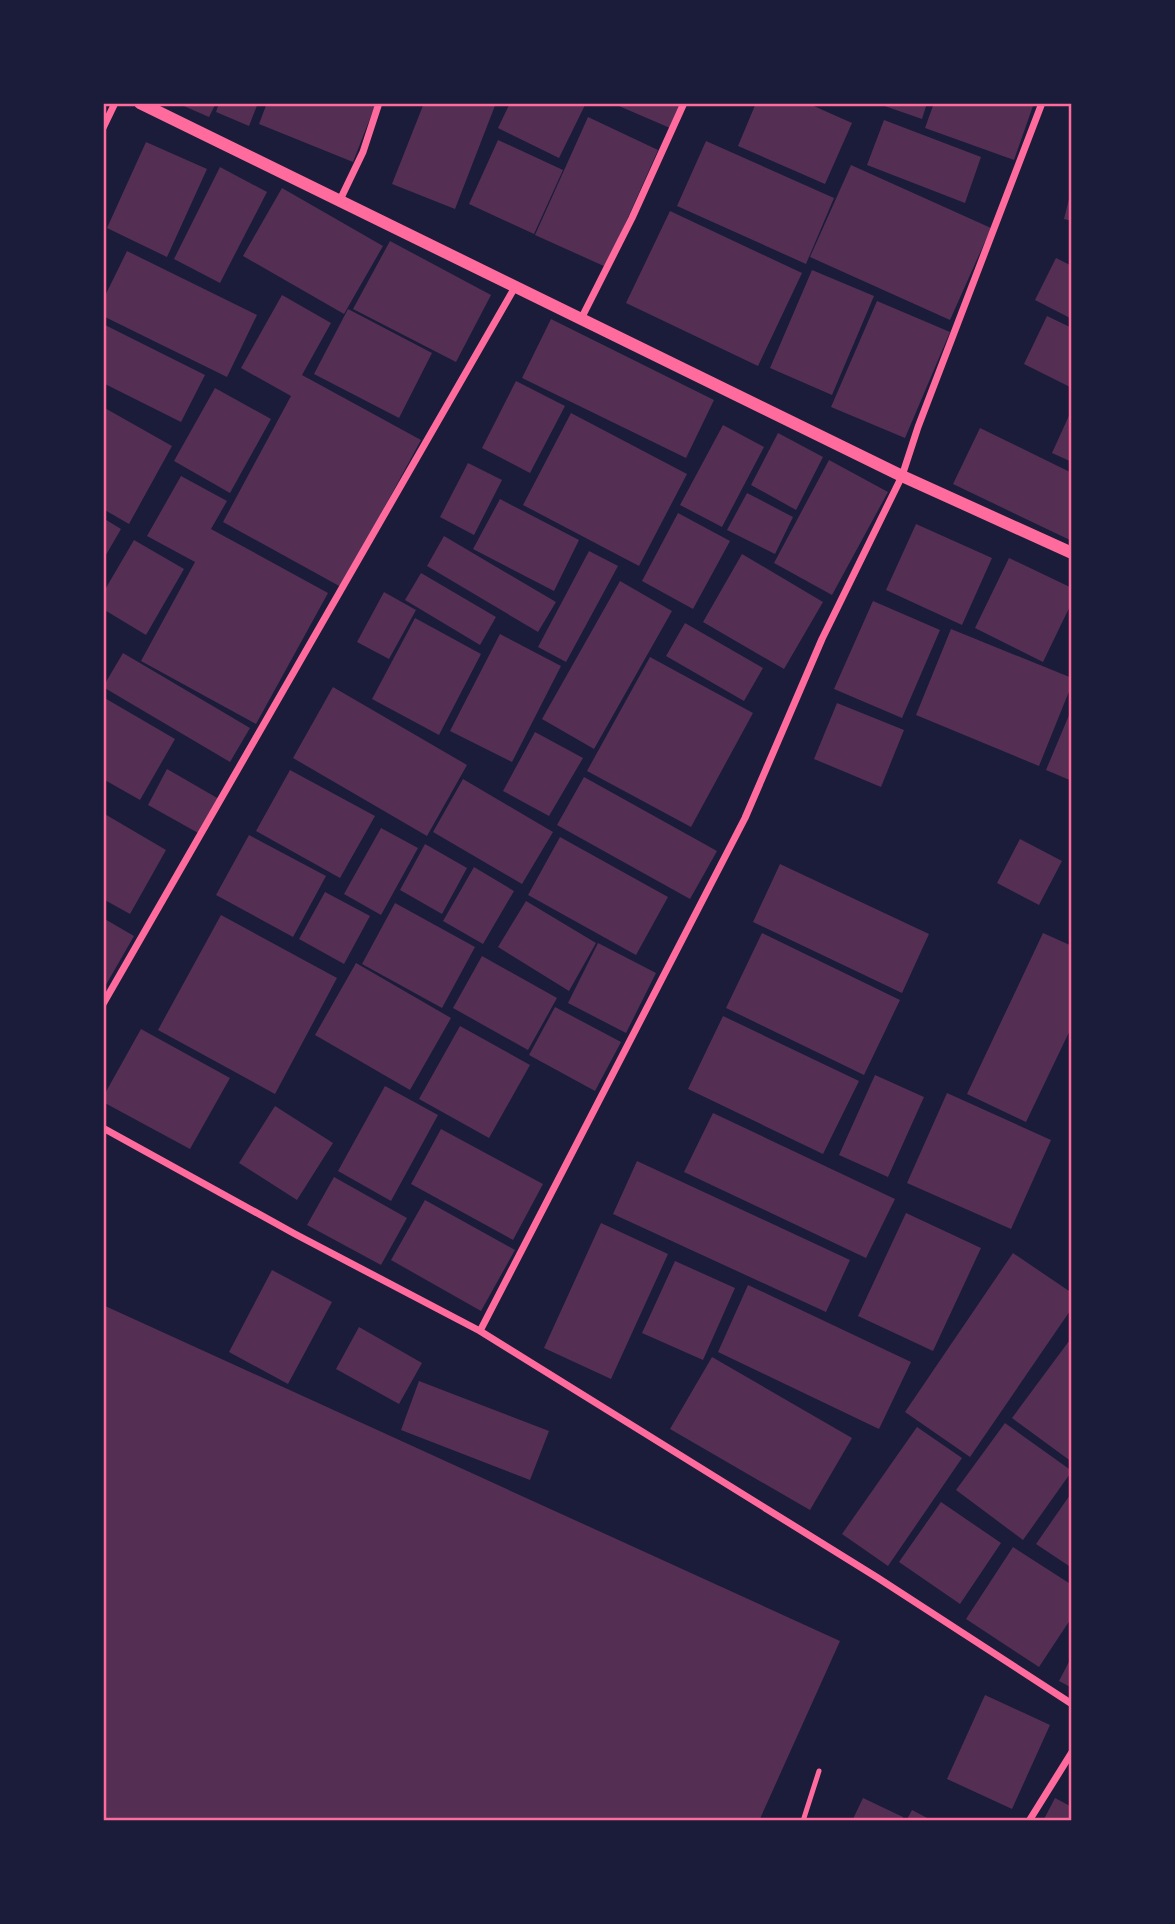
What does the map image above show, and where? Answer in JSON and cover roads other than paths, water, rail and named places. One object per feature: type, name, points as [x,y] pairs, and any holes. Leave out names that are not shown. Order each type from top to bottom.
[{"type":"street","points":[[103,128],[115,103]]},
{"type":"street","points":[[139,103],[902,476],[1072,553]]},
{"type":"street","points":[[339,202],[363,152],[379,103]]},
{"type":"street","points":[[580,320],[627,228],[684,103]]},
{"type":"street","points":[[480,1331],[745,818],[822,639],[902,476],[918,427],[1042,103]]},
{"type":"street","points":[[103,1004],[515,287]]},
{"type":"street","points":[[103,1128],[295,1234],[480,1331],[878,1578],[1072,1704]]},
{"type":"street","points":[[1029,1821],[1072,1752]]},
{"type":"lane","points":[[803,1821],[819,1771]]}]
